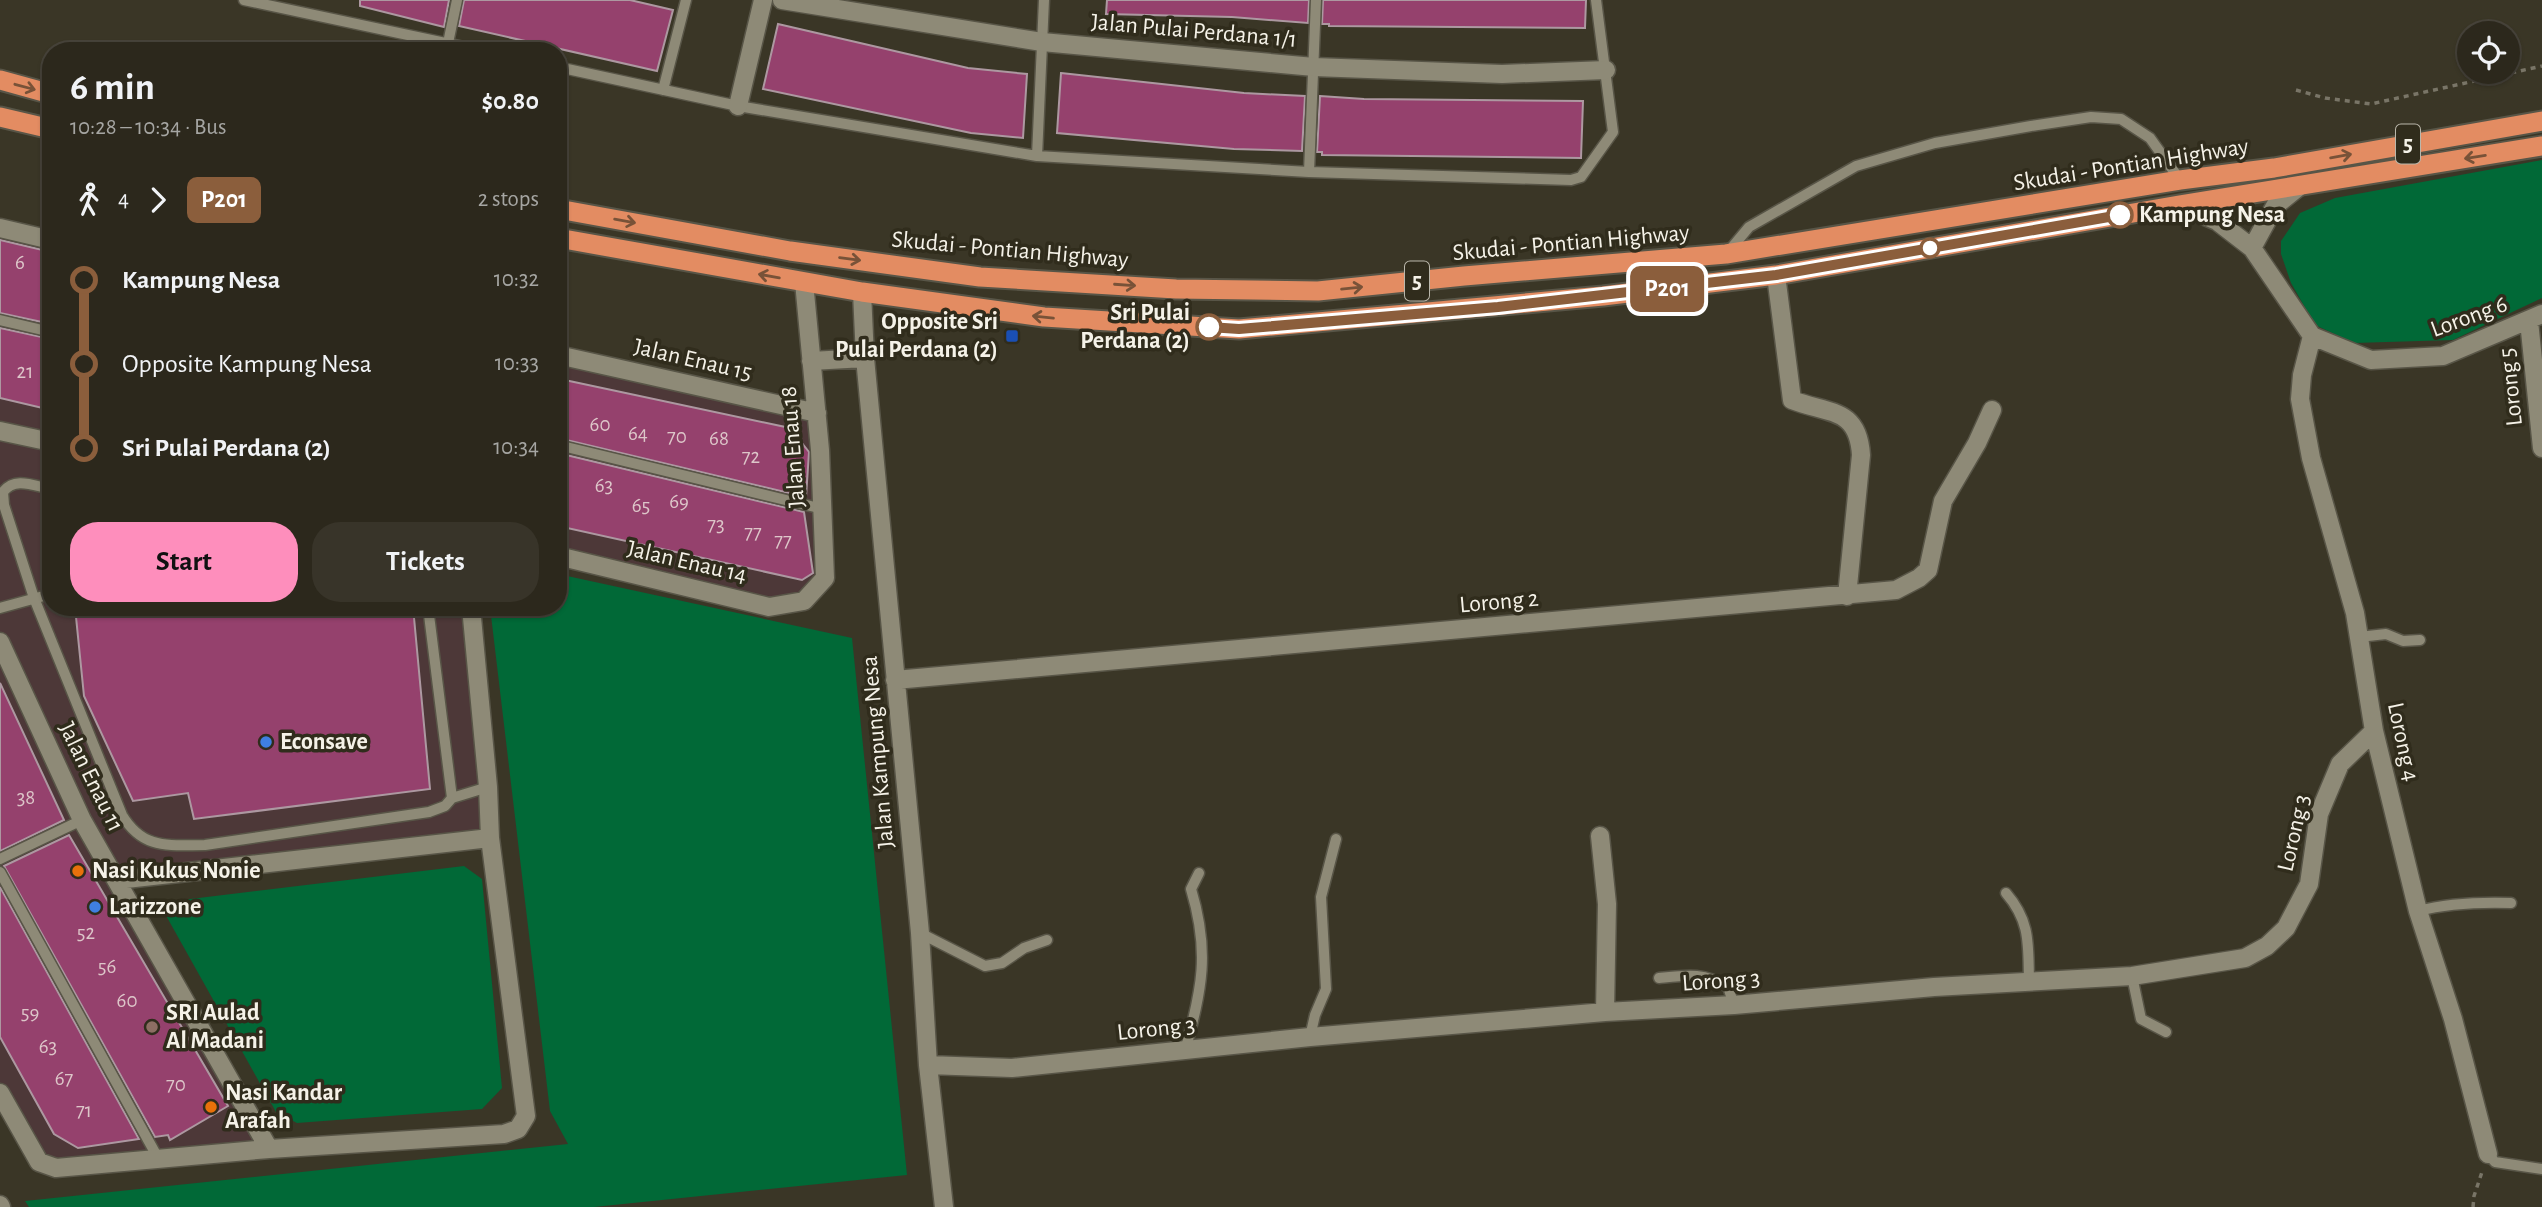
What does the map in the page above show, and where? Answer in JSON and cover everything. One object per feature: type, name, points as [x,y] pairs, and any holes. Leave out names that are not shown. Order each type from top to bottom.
[{"type":"highway","points":[[0,80],[42,92]]},
{"type":"highway","points":[[0,117],[42,127]]},
{"type":"highway","name":"Skudai - Pontian Highway","points":[[567,211],[790,251],[980,276],[1176,289],[1318,291],[1726,254],[2180,180],[2274,168],[2542,121]]},
{"type":"highway","name":"5","points":[[2301,185],[2542,146]]},
{"type":"highway","name":"Skudai - Pontian Highway","points":[[567,240],[862,292],[1044,317],[1239,329],[1564,300],[1776,275],[2301,185]]},
{"type":"street","points":[[738,106],[763,0]]},
{"type":"street","name":"Jalan Pulai Perdana 1/1","points":[[782,0],[1042,42],[1314,67],[1502,74],[1605,70]]},
{"type":"street","points":[[2252,248],[2275,206],[2301,185]]},
{"type":"street","points":[[2179,205],[2217,221],[2252,248],[2312,336]]},
{"type":"street","points":[[0,228],[42,238]]},
{"type":"street","points":[[1776,275],[1792,400],[1841,414],[1854,426],[1860,439],[1861,455],[1847,596]]},
{"type":"street","name":"Jalan Enau 18","points":[[804,282],[817,413],[825,578],[804,601]]},
{"type":"street","name":"Jalan Kampung Nesa","points":[[862,292],[865,358],[944,1207]]},
{"type":"street","name":"Lorong 6","points":[[2312,336],[2371,360],[2443,356],[2536,318]]},
{"type":"street","name":"Lorong 5","points":[[2536,318],[2542,448]]},
{"type":"street","name":"Lorong 4","points":[[2312,336],[2302,374],[2301,399],[2311,458],[2355,613],[2374,731],[2418,911],[2453,1019],[2487,1154]]},
{"type":"street","name":"Jalan Enau 15","points":[[567,357],[817,413]]},
{"type":"street","points":[[811,361],[865,358]]},
{"type":"street","name":"Lorong 2","points":[[895,680],[1896,590],[1928,570],[1943,501],[1977,443],[1992,410]]},
{"type":"street","points":[[0,430],[42,440]]},
{"type":"street","name":"Jalan Enau 14","points":[[567,558],[769,607],[804,601]]},
{"type":"street","points":[[0,1093],[39,1162],[48,1167],[269,1149],[503,1135],[519,1129],[526,1116],[489,838],[488,787],[472,616]]},
{"type":"street","name":"Jalan Enau 11","points":[[0,642],[82,820],[269,1149]]},
{"type":"street","name":"Lorong 3","points":[[929,1065],[1012,1068],[1310,1037],[1605,1012],[1734,1005],[1934,987],[2132,976],[2245,958],[2267,946],[2286,929],[2309,884],[2319,814],[2340,764],[2374,731]]},
{"type":"street","points":[[1600,836],[1606,905],[1605,1012]]},
{"type":"street","points":[[117,880],[489,838]]},
{"type":"lane","points":[[244,0],[443,42]]},
{"type":"lane","points":[[448,42],[457,0]]},
{"type":"lane","points":[[663,90],[686,0]]},
{"type":"lane","points":[[1037,156],[1044,0]]},
{"type":"lane","points":[[1310,172],[1316,0]]},
{"type":"lane","points":[[567,69],[738,106],[1037,156],[1310,172],[1572,180],[1581,177],[1613,132],[1596,0]]},
{"type":"lane","points":[[1726,254],[1749,226],[1856,166],[1936,143],[2031,126],[2091,117],[2121,119],[2150,138],[2180,180]]},
{"type":"lane","points":[[0,320],[42,330]]},
{"type":"lane","points":[[567,447],[823,509]]},
{"type":"lane","points":[[42,487],[17,482],[10,484],[4,492],[4,505],[34,598],[122,815],[132,831],[144,839],[174,845],[205,845],[429,812],[445,806],[452,798],[488,787]]},
{"type":"lane","points":[[0,608],[42,596]]},
{"type":"lane","points":[[429,616],[452,798]]},
{"type":"lane","points":[[2359,638],[2386,634],[2403,641],[2420,640]]},
{"type":"lane","points":[[0,859],[82,820]]},
{"type":"lane","points":[[1310,1037],[1315,1015],[1326,989],[1321,897],[1336,839]]},
{"type":"lane","points":[[0,872],[158,1158]]},
{"type":"lane","points":[[1185,1051],[1202,982],[1199,917],[1191,889],[1199,873]]},
{"type":"lane","points":[[2006,893],[2019,908],[2027,926],[2029,981]]},
{"type":"lane","points":[[2418,911],[2472,902],[2511,903]]},
{"type":"lane","points":[[920,933],[985,966],[1002,963],[1024,948],[1047,940]]},
{"type":"lane","points":[[1659,978],[1696,974],[1716,979],[1728,987],[1734,1005]]},
{"type":"lane","points":[[2132,976],[2141,1018],[2166,1032]]},
{"type":"lane","points":[[2487,1154],[2495,1161],[2542,1169]]},
{"type":"path","points":[[2296,90],[2325,98],[2371,104],[2542,65]]},
{"type":"path","points":[[2473,1207],[2487,1154]]},
{"type":"shaded area","points":[[0,221],[42,230],[42,616],[479,616],[498,846],[129,885],[279,1155],[57,1176],[32,1166],[0,1109]]},
{"type":"shaded area","points":[[567,348],[823,405],[833,581],[807,608],[567,567]]},
{"type":"green space","points":[[2542,160],[2542,298],[2453,340],[2354,343],[2315,325],[2291,283],[2281,254],[2281,241],[2300,213],[2335,198]]},
{"type":"green space","points":[[567,576],[852,638],[907,1175],[594,1207],[29,1207],[25,1201],[568,1144],[550,1111],[491,616],[567,616]]},
{"type":"green space","points":[[464,866],[482,879],[502,1088],[482,1109],[297,1123],[276,1112],[164,912],[174,901]]},
{"type":"building","points":[[360,0],[449,0],[444,27],[360,6]]},
{"type":"building","points":[[464,0],[630,0],[673,10],[657,71],[567,51],[567,42],[529,42],[459,26]]},
{"type":"building","points":[[1107,0],[1309,0],[1308,23],[1232,17],[1106,14]]},
{"type":"building","points":[[1323,0],[1586,0],[1585,28],[1329,26],[1322,24]]},
{"type":"building","points":[[778,24],[968,68],[1027,74],[1023,138],[971,133],[763,89]]},
{"type":"building","points":[[1061,73],[1244,93],[1305,96],[1302,151],[1234,149],[1057,133]]},
{"type":"building","points":[[1320,96],[1364,99],[1583,101],[1581,158],[1322,155],[1322,152],[1317,152]]},
{"type":"building","points":[[0,240],[42,250],[42,322],[0,313]]},
{"type":"building","points":[[0,328],[42,337],[42,408],[0,398]]},
{"type":"building","points":[[567,380],[790,428],[809,452],[806,497],[567,440]]},
{"type":"building","points":[[567,455],[804,512],[813,573],[802,580],[567,528]]},
{"type":"building","name":"Econsave","points":[[76,616],[414,616],[430,789],[194,819],[188,793],[133,801],[84,696]]},
{"type":"building","points":[[0,683],[64,820],[0,851]]},
{"type":"building","points":[[69,835],[228,1106],[170,1140],[168,1135],[155,1137],[4,866]]},
{"type":"building","points":[[0,887],[139,1139],[78,1148],[54,1134],[0,1037]]},
{"type":"bus line","name":"P201","points":[[1209,327],[1239,329],[1446,312],[1776,275],[2120,215]]},
{"type":"place","name":"Kampung Nesa","points":[[2120,215]]},
{"type":"place","name":"Sri Pulai Perdana (2)","points":[[1209,327]]},
{"type":"place","name":"Opposite Sri Pulai Perdana (2)","points":[[1012,336]]},
{"type":"place","name":"Econsave","points":[[266,742]]},
{"type":"place","name":"Nasi Kukus Nonie","points":[[78,871]]},
{"type":"place","name":"Larizzone","points":[[95,907]]},
{"type":"place","name":"SRI Aulad Al Madani","points":[[152,1027]]},
{"type":"place","name":"Nasi Kandar Arafah","points":[[211,1107]]}]
